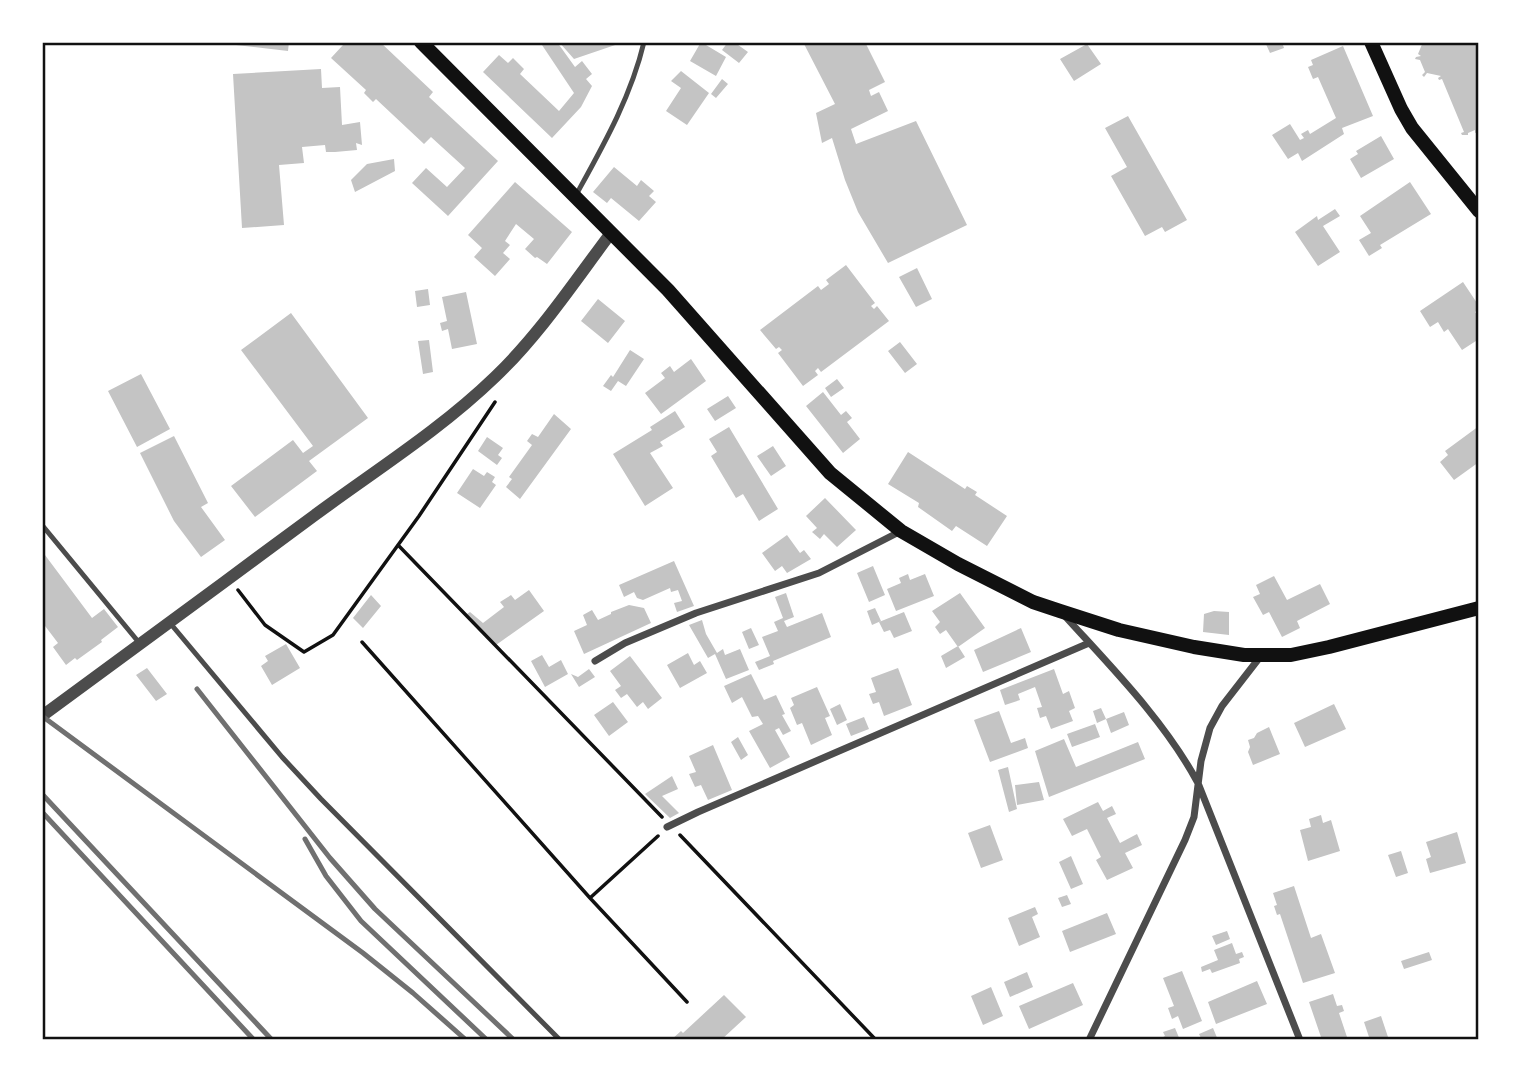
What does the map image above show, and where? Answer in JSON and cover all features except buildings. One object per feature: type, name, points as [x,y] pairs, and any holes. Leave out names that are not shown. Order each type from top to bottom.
[{"type":"main road","points":[[421,42],[433,47],[668,290],[830,473],[901,531],[958,564],[1033,602],[1119,630],[1244,655],[1290,655],[1479,608]]},
{"type":"main road","points":[[1371,42],[1412,128],[1479,211]]},
{"type":"street","points":[[42,716],[463,407],[534,336],[611,233]]},
{"type":"street","points":[[596,661],[625,643],[696,613],[768,592],[819,573],[901,531]]},
{"type":"street","points":[[1060,611],[1173,742],[1198,783],[1300,1040]]},
{"type":"street","points":[[669,826],[1089,643]]},
{"type":"street","points":[[1089,1040],[1194,817],[1203,746],[1210,728],[1222,706],[1261,656]]},
{"type":"lane","points":[[576,196],[622,108],[638,71],[645,42]]},
{"type":"lane","points":[[42,525],[141,645]]},
{"type":"lane","points":[[170,623],[298,774],[560,1040]]},
{"type":"path","points":[[230,579],[265,625],[304,652],[333,635],[398,545],[498,397]]},
{"type":"path","points":[[398,545],[876,1040]]},
{"type":"path","points":[[362,642],[590,898],[687,1002]]},
{"type":"path","points":[[590,898],[669,826]]},
{"type":"railway","points":[[197,689],[330,858],[375,909],[514,1040]]},
{"type":"railway","points":[[42,716],[363,953],[466,1040]]},
{"type":"railway","points":[[42,794],[272,1040]]},
{"type":"railway","points":[[42,812],[254,1040]]},
{"type":"railway","points":[[305,839],[326,876],[361,921],[487,1040]]}]
